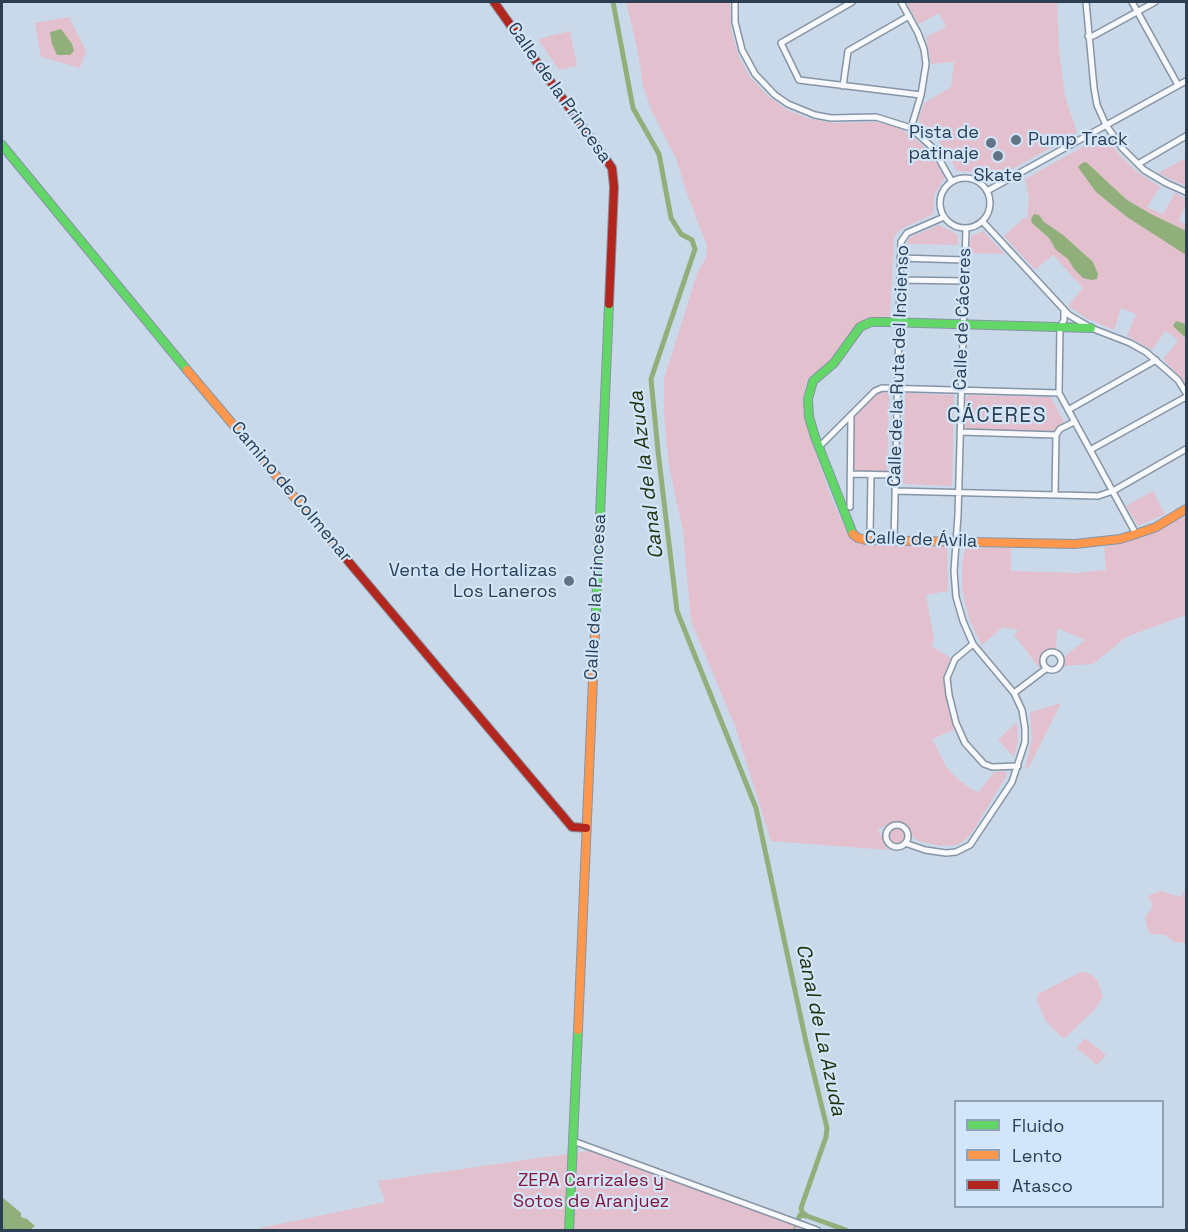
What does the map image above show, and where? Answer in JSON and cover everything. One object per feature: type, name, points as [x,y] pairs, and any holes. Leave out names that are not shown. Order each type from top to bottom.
[{"type":"street","name":"Calle de la Princesa","points":[[494,2],[612,168],[614,187],[569,1230]]},
{"type":"street","points":[[735,2],[735,21],[742,50],[755,74],[775,95],[788,104],[815,115],[831,118],[876,117],[911,128],[933,148],[952,182]]},
{"type":"street","points":[[852,2],[781,43],[799,80],[843,87],[921,94]]},
{"type":"street","points":[[901,2],[924,49],[926,64],[921,94],[911,128]]},
{"type":"street","points":[[1086,2],[1094,88],[1097,105],[1106,125],[1122,148],[1138,164],[1159,179],[1185,190]]},
{"type":"street","points":[[1132,2],[1178,85]]},
{"type":"street","points":[[1088,36],[1093,36],[1155,2]]},
{"type":"street","points":[[843,87],[848,51],[909,16]]},
{"type":"street","points":[[987,191],[1186,81]]},
{"type":"street","points":[[1138,164],[1186,136]]},
{"type":"street","name":"Camino de Colmenar","points":[[2,145],[174,354],[572,828],[586,828]]},
{"type":"street","points":[[968,178],[982,184],[987,191],[990,207],[982,222],[966,228],[957,227],[944,217],[940,196],[952,182],[968,178]]},
{"type":"street","name":"Calle de la Ruta del Incienso","points":[[890,541],[896,475],[901,242],[904,237],[944,217]]},
{"type":"street","points":[[982,222],[1064,310],[1091,328],[1130,343],[1156,360],[1178,380],[1186,395],[1090,450]]},
{"type":"street","name":"Calle de Cáceres","points":[[905,843],[908,835],[906,829],[900,825],[890,827],[887,837],[890,844],[897,846],[905,843],[925,850],[946,853],[966,848],[977,836],[1012,782],[1025,742],[1022,710],[1014,693],[973,644],[956,597],[954,572],[957,541],[966,228]]},
{"type":"street","points":[[900,258],[964,260]]},
{"type":"street","points":[[900,280],[964,281]]},
{"type":"street","points":[[1064,310],[1065,317],[1060,327],[1059,393],[1136,534]]},
{"type":"street","name":"Calle de Ávila","points":[[1091,328],[899,322],[871,322],[860,327],[834,363],[813,381],[809,392],[808,408],[811,427],[851,532],[862,540],[1075,544],[1120,539],[1136,534],[1186,509]]},
{"type":"street","points":[[1068,410],[1156,360]]},
{"type":"street","points":[[819,447],[875,391],[882,388],[1059,393]]},
{"type":"street","points":[[850,507],[851,415]]},
{"type":"street","points":[[1054,495],[1056,435],[1060,429],[1074,422]]},
{"type":"street","points":[[960,432],[1056,435]]},
{"type":"street","points":[[895,491],[1098,496],[1113,491],[1186,449]]},
{"type":"street","points":[[851,474],[896,475]]},
{"type":"street","points":[[870,534],[871,475]]},
{"type":"street","points":[[973,644],[955,659],[947,678],[956,723],[965,743],[984,764],[992,767],[1018,766]]},
{"type":"street","points":[[1014,693],[1047,668]]},
{"type":"street","points":[[573,1141],[817,1230]]},
{"type":"green space","points":[[626,2],[730,2],[731,30],[739,57],[750,77],[769,97],[789,111],[811,119],[834,123],[877,122],[899,128],[928,150],[944,176],[934,195],[933,214],[901,229],[894,236],[890,316],[868,319],[854,327],[829,361],[808,379],[803,400],[810,437],[832,500],[849,536],[856,542],[864,544],[947,547],[948,591],[926,595],[934,640],[931,646],[951,658],[944,682],[954,730],[932,739],[947,768],[973,790],[979,792],[994,772],[1005,771],[1007,775],[973,831],[957,845],[941,846],[918,841],[913,837],[907,825],[898,821],[878,829],[888,850],[771,841],[735,726],[691,621],[683,531],[669,466],[664,415],[664,379],[698,271],[706,258],[707,246],[676,158],[652,112],[643,86],[638,52]]},
{"type":"green space","points":[[906,2],[1057,2],[1059,50],[1065,96],[1077,133],[991,181],[973,172],[957,171],[939,141],[918,121],[924,103],[951,87],[954,62],[931,64],[926,37],[946,27],[939,13],[919,24]]},
{"type":"green space","points":[[69,17],[86,51],[80,68],[41,57],[35,23]]},
{"type":"green space","points":[[570,31],[577,66],[559,70],[538,39]]},
{"type":"green space","points":[[1102,136],[1106,137],[1136,171],[1160,187],[1147,207],[1163,214],[1175,193],[1186,199],[1179,221],[1186,225],[1186,384],[1163,359],[1178,341],[1173,336],[1165,331],[1152,350],[1127,336],[1136,314],[1121,308],[1114,330],[1086,318],[1068,306],[1083,288],[1053,255],[1035,270],[1004,236],[1025,217],[1027,220],[1029,198],[1025,179]]},
{"type":"green space","points":[[1186,158],[1186,184],[1183,185],[1158,173]]},
{"type":"green space","points":[[939,225],[958,235],[958,245],[907,244],[909,238]]},
{"type":"green space","points":[[983,231],[1005,254],[969,253],[971,236]]},
{"type":"green space","points":[[882,392],[888,393],[889,396],[887,472],[853,471],[855,417],[876,395]]},
{"type":"green space","points":[[905,393],[954,395],[952,486],[903,484]]},
{"type":"green space","points":[[969,395],[1051,397],[1064,422],[1053,433],[965,430],[966,398]]},
{"type":"green space","points":[[1153,491],[1165,514],[1138,526],[1126,506]]},
{"type":"green space","points":[[1186,515],[1186,615],[1126,637],[1093,664],[1063,666],[1064,657],[1085,640],[1057,628],[1056,649],[1049,649],[1042,654],[1040,669],[1014,635],[1018,630],[1003,627],[981,644],[969,619],[962,589],[962,564],[965,548],[1011,548],[1011,571],[1077,573],[1106,570],[1104,547],[1146,536]]},
{"type":"green space","points":[[1061,703],[1029,767],[1025,769],[1032,739],[1030,712]]},
{"type":"green space","points":[[1017,722],[1018,741],[1014,757],[998,740]]},
{"type":"green space","points":[[897,827],[905,835],[897,843],[889,835]]},
{"type":"green space","points":[[1185,890],[1186,943],[1175,942],[1165,935],[1151,934],[1145,917],[1152,904],[1148,896],[1160,891],[1181,897]]},
{"type":"green space","points":[[1085,972],[1098,981],[1103,996],[1096,1008],[1067,1036],[1062,1038],[1045,1020],[1037,1000],[1038,994]]},
{"type":"green space","points":[[1085,1038],[1106,1055],[1097,1065],[1076,1048]]},
{"type":"green space","name":"ZEPA Carrizales y Sotos de Aranjuez","points":[[595,1150],[823,1230],[251,1230],[385,1202],[378,1181]]},
{"type":"shaded area","points":[[61,29],[72,44],[74,51],[70,55],[57,55],[52,44],[50,32]]},
{"type":"shaded area","points":[[1086,162],[1127,200],[1186,231],[1186,255],[1127,217],[1096,192],[1078,167]]},
{"type":"shaded area","points":[[1034,214],[1039,215],[1044,222],[1063,235],[1093,262],[1098,274],[1097,279],[1083,278],[1074,269],[1068,259],[1056,250],[1049,238],[1032,223],[1031,219]]},
{"type":"shaded area","points":[[1176,321],[1186,324],[1186,338],[1173,326]]},
{"type":"shaded area","points":[[2,1197],[21,1213],[21,1217],[35,1226],[32,1230],[2,1230]]},
{"type":"waterway","name":"Canal de la Azuda","points":[[613,2],[633,108],[659,154],[671,218],[681,234],[692,240],[695,249],[651,379],[658,451],[677,611],[756,808],[806,1042],[827,1128],[826,1137],[801,1208],[807,1216]]},
{"type":"waterway","points":[[798,1220],[800,1215],[807,1216],[846,1230]]},
{"type":"waterway","points":[[794,1230],[795,1226]]},
{"type":"traffic: fast","points":[[2,145],[187,370]]},
{"type":"traffic: fast","points":[[595,632],[609,304]]},
{"type":"traffic: fast","points":[[853,534],[815,437],[809,417],[808,399],[813,381],[834,363],[860,327],[871,322],[885,322],[1091,328]]},
{"type":"traffic: fast","points":[[569,1230],[578,1030]]},
{"type":"traffic: slow","points":[[187,370],[343,555]]},
{"type":"traffic: slow","points":[[853,534],[866,540],[1075,544],[1120,539],[1136,534],[1156,527],[1186,509]]},
{"type":"traffic: slow","points":[[578,1030],[595,632]]},
{"type":"traffic: jam","points":[[494,2],[612,168],[614,187],[609,304]]},
{"type":"traffic: jam","points":[[343,555],[572,827],[586,828]]},
{"type":"place","name":"Pump Track","points":[[1016,140]]},
{"type":"place","name":"Pista de patinaje","points":[[991,143]]},
{"type":"place","name":"Skate","points":[[998,156]]},
{"type":"place","name":"Venta de Hortalizas Los Laneros","points":[[569,581]]},
{"type":"district","name":"CÁCERES","points":[[997,416]]},
{"type":"water label","name":"Canal de La Azuda","points":[[820,1030]]}]
